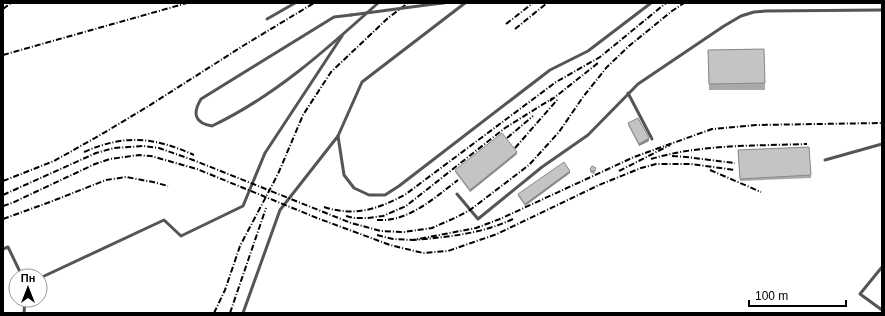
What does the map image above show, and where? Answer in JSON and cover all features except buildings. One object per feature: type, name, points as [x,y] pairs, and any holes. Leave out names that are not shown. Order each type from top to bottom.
[{"type":"lane","points":[[267,20],[295,3]]},
{"type":"lane","points":[[378,3],[342,36],[275,90],[212,126],[203,124],[196,117],[196,108],[201,99],[334,17],[351,15],[434,4],[444,3]]},
{"type":"lane","points":[[243,313],[280,210],[338,136],[362,82],[465,3]]},
{"type":"lane","points":[[338,136],[344,175],[354,188],[369,195],[385,195],[399,186],[550,70],[588,51],[650,3]]},
{"type":"lane","points":[[457,194],[478,219],[542,167],[588,135],[638,84],[741,16],[754,12],[766,11],[882,10]]},
{"type":"lane","points":[[48,274],[164,220],[181,236],[244,206],[265,154],[342,36]]},
{"type":"lane","points":[[628,93],[652,140]]},
{"type":"lane","points":[[825,160],[882,144]]},
{"type":"lane","points":[[3,250],[8,247],[18,268]]},
{"type":"lane","points":[[882,267],[860,294],[882,310]]},
{"type":"railway","points":[[3,9],[11,3]]},
{"type":"railway","points":[[3,55],[187,3]]},
{"type":"railway","points":[[3,181],[54,161],[102,134],[314,3]]},
{"type":"railway","points":[[214,313],[225,290],[240,246],[278,174],[303,115],[331,72],[388,18],[408,3]]},
{"type":"railway","points":[[506,24],[533,3]]},
{"type":"railway","points":[[515,29],[547,3]]},
{"type":"railway","points":[[324,207],[346,211],[366,210],[386,204],[406,194],[556,82],[600,57],[666,3]]},
{"type":"railway","points":[[3,195],[96,153],[114,148],[144,146],[159,148],[193,160],[351,223],[381,231],[404,232],[432,228],[470,210],[529,165],[559,132],[583,97],[607,67],[629,46],[684,3]]},
{"type":"railway","points":[[550,101],[598,63]]},
{"type":"railway","points":[[346,216],[354,218],[383,216],[406,206],[505,128],[553,98]]},
{"type":"railway","points":[[515,148],[558,99]]},
{"type":"railway","points":[[507,138],[533,116]]},
{"type":"railway","points":[[513,219],[477,231],[452,236],[413,240],[476,228],[500,219],[634,157],[712,129],[756,125],[882,123]]},
{"type":"railway","points":[[84,152],[113,142],[139,140],[166,144],[194,155]]},
{"type":"railway","points":[[651,159],[670,154],[709,148],[807,144]]},
{"type":"railway","points":[[619,171],[670,145]]},
{"type":"railway","points":[[3,206],[95,164],[110,159],[139,155],[151,156],[197,169],[317,218],[390,245],[423,253],[448,251],[497,234],[599,185],[641,168],[656,164],[691,164],[735,170]]},
{"type":"railway","points":[[672,156],[735,163]]},
{"type":"railway","points":[[710,170],[761,192]]},
{"type":"railway","points":[[3,219],[106,180],[126,177],[168,186]]},
{"type":"railway","points":[[377,220],[389,220],[410,213],[420,208],[458,180]]},
{"type":"railway","points":[[230,313],[266,208]]},
{"type":"railway","points":[[377,235],[393,239],[413,240]]}]
